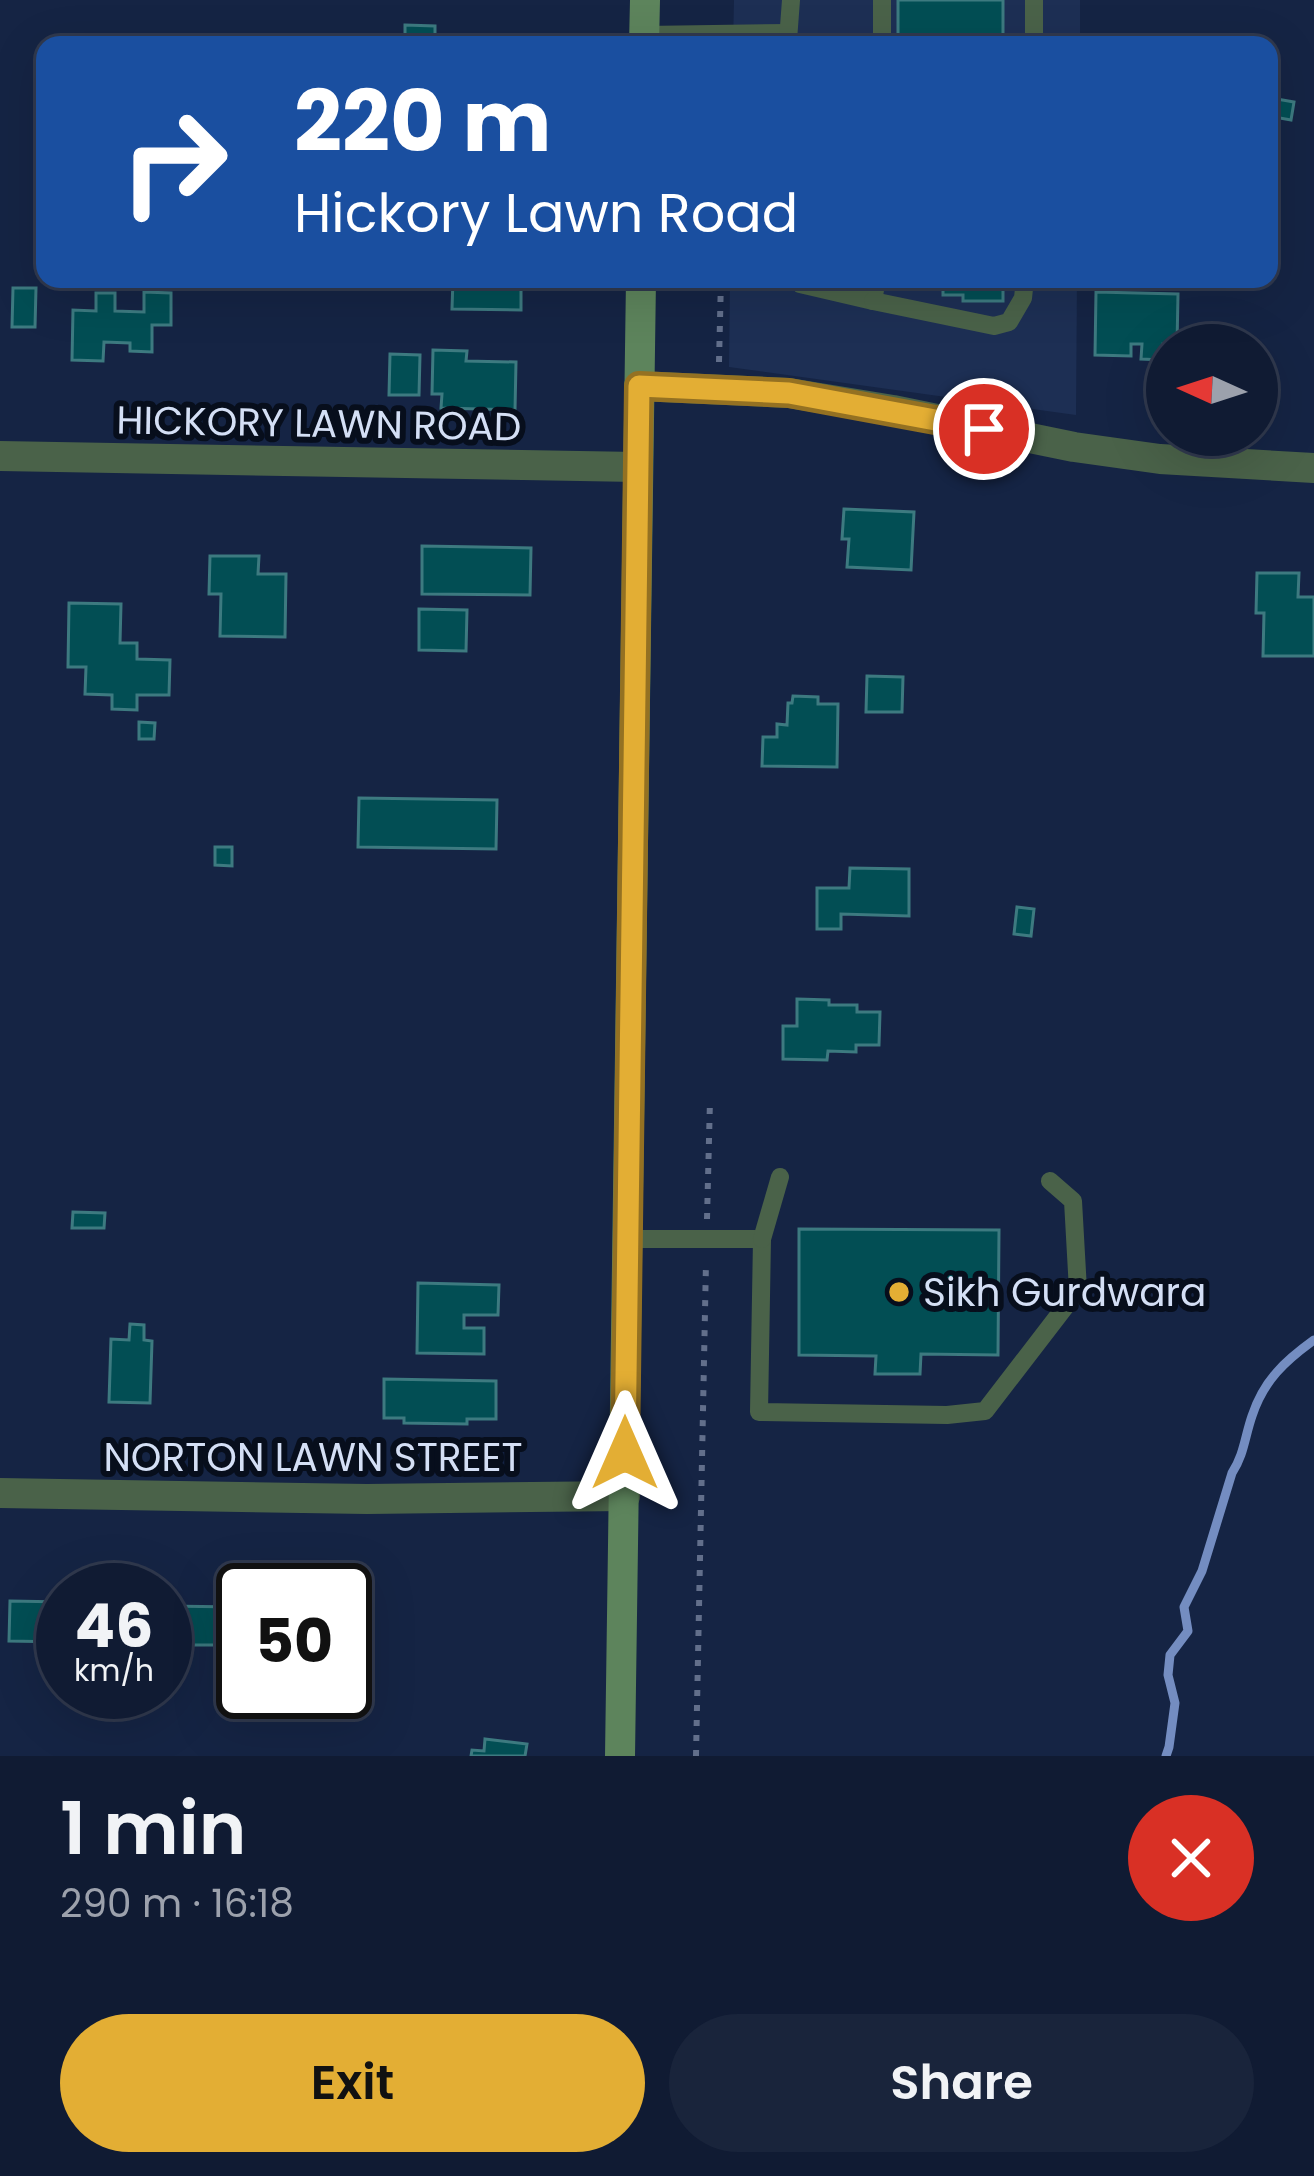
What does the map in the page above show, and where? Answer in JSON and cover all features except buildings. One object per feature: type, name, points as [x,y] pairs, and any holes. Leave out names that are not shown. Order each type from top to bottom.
[{"type":"main road","points":[[644,36],[645,0]]},
{"type":"main road","points":[[620,1756],[641,288]]},
{"type":"street","points":[[639,386],[789,393],[1074,447],[1160,459],[1314,468]]},
{"type":"street","name":"HICKORY LAWN ROAD","points":[[0,456],[637,467]]},
{"type":"street","name":"NORTON LAWN STREET","points":[[0,1493],[367,1499],[625,1496]]},
{"type":"lane","points":[[788,36],[791,0]]},
{"type":"lane","points":[[881,36],[882,0]]},
{"type":"lane","points":[[1034,0],[1034,36]]},
{"type":"lane","points":[[817,288],[994,326],[1009,322],[1024,288]]},
{"type":"lane","points":[[872,301],[875,288]]},
{"type":"lane","points":[[780,1177],[761,1238],[759,1412],[947,1415],[986,1411],[1078,1290],[1073,1201],[1050,1181]]},
{"type":"lane","points":[[626,1238],[761,1238]]},
{"type":"path","points":[[696,1756],[710,1100]]},
{"type":"shaded area","points":[[734,0],[1080,0],[1080,36],[733,36]]},
{"type":"shaded area","points":[[730,288],[1077,288],[1076,415],[729,367]]},
{"type":"waterway","points":[[1166,1756],[1175,1703],[1168,1675],[1170,1655],[1188,1631],[1184,1607],[1202,1571],[1257,1403],[1277,1372],[1314,1340]]},
{"type":"place","name":"Sikh Gurdwara","points":[[899,1292]]},
{"type":"route","points":[[625,1453],[639,386],[789,393],[984,429]]}]
